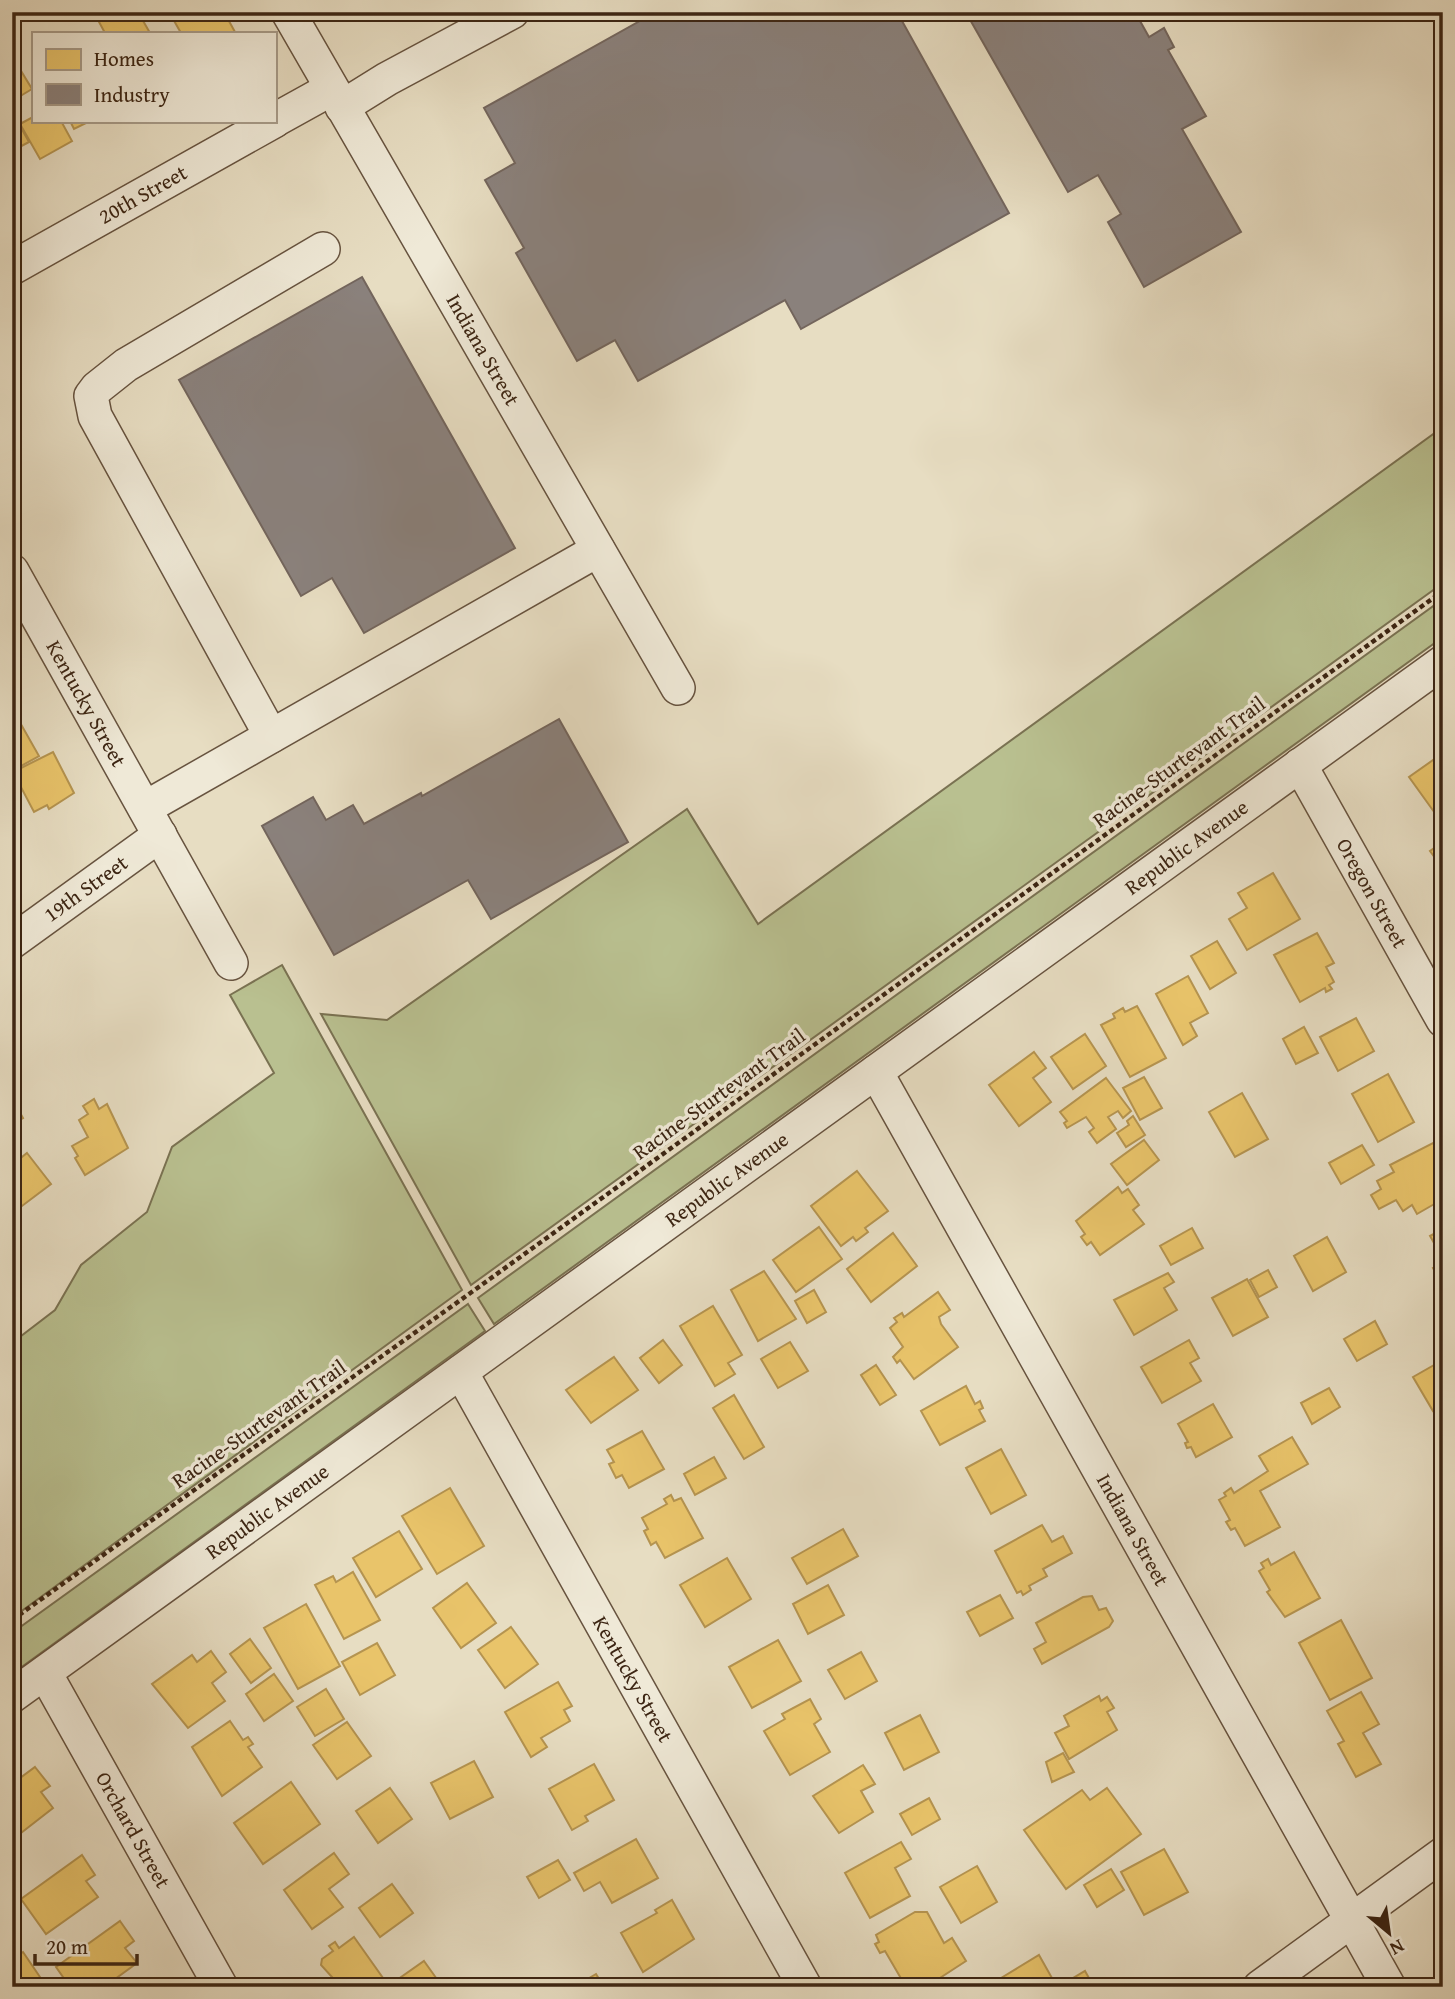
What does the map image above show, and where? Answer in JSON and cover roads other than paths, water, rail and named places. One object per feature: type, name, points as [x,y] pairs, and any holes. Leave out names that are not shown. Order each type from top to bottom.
[{"type":"street","name":"Indiana Street","points":[[288,12],[678,688]]},
{"type":"street","name":"20th Street","points":[[276,120],[387,79],[512,12]]},
{"type":"street","name":"20th Street","points":[[12,268],[272,122]]},
{"type":"street","points":[[271,736],[95,416],[92,396],[97,388],[126,365],[323,249]]},
{"type":"street","name":"19th Street","points":[[12,942],[153,822],[271,736],[598,550]]},
{"type":"street","name":"Kentucky Street","points":[[12,571],[231,963]]},
{"type":"street","name":"Republic Avenue","points":[[12,1696],[1443,662]]},
{"type":"street","name":"Oregon Street","points":[[1300,765],[1443,1020]]},
{"type":"street","name":"Indiana Street","points":[[876,1072],[1389,1987]]},
{"type":"street","name":"Kentucky Street","points":[[461,1372],[805,1987]]},
{"type":"street","name":"Orchard Street","points":[[45,1673],[221,1987]]},
{"type":"street","points":[[1260,1987],[1443,1854]]}]
